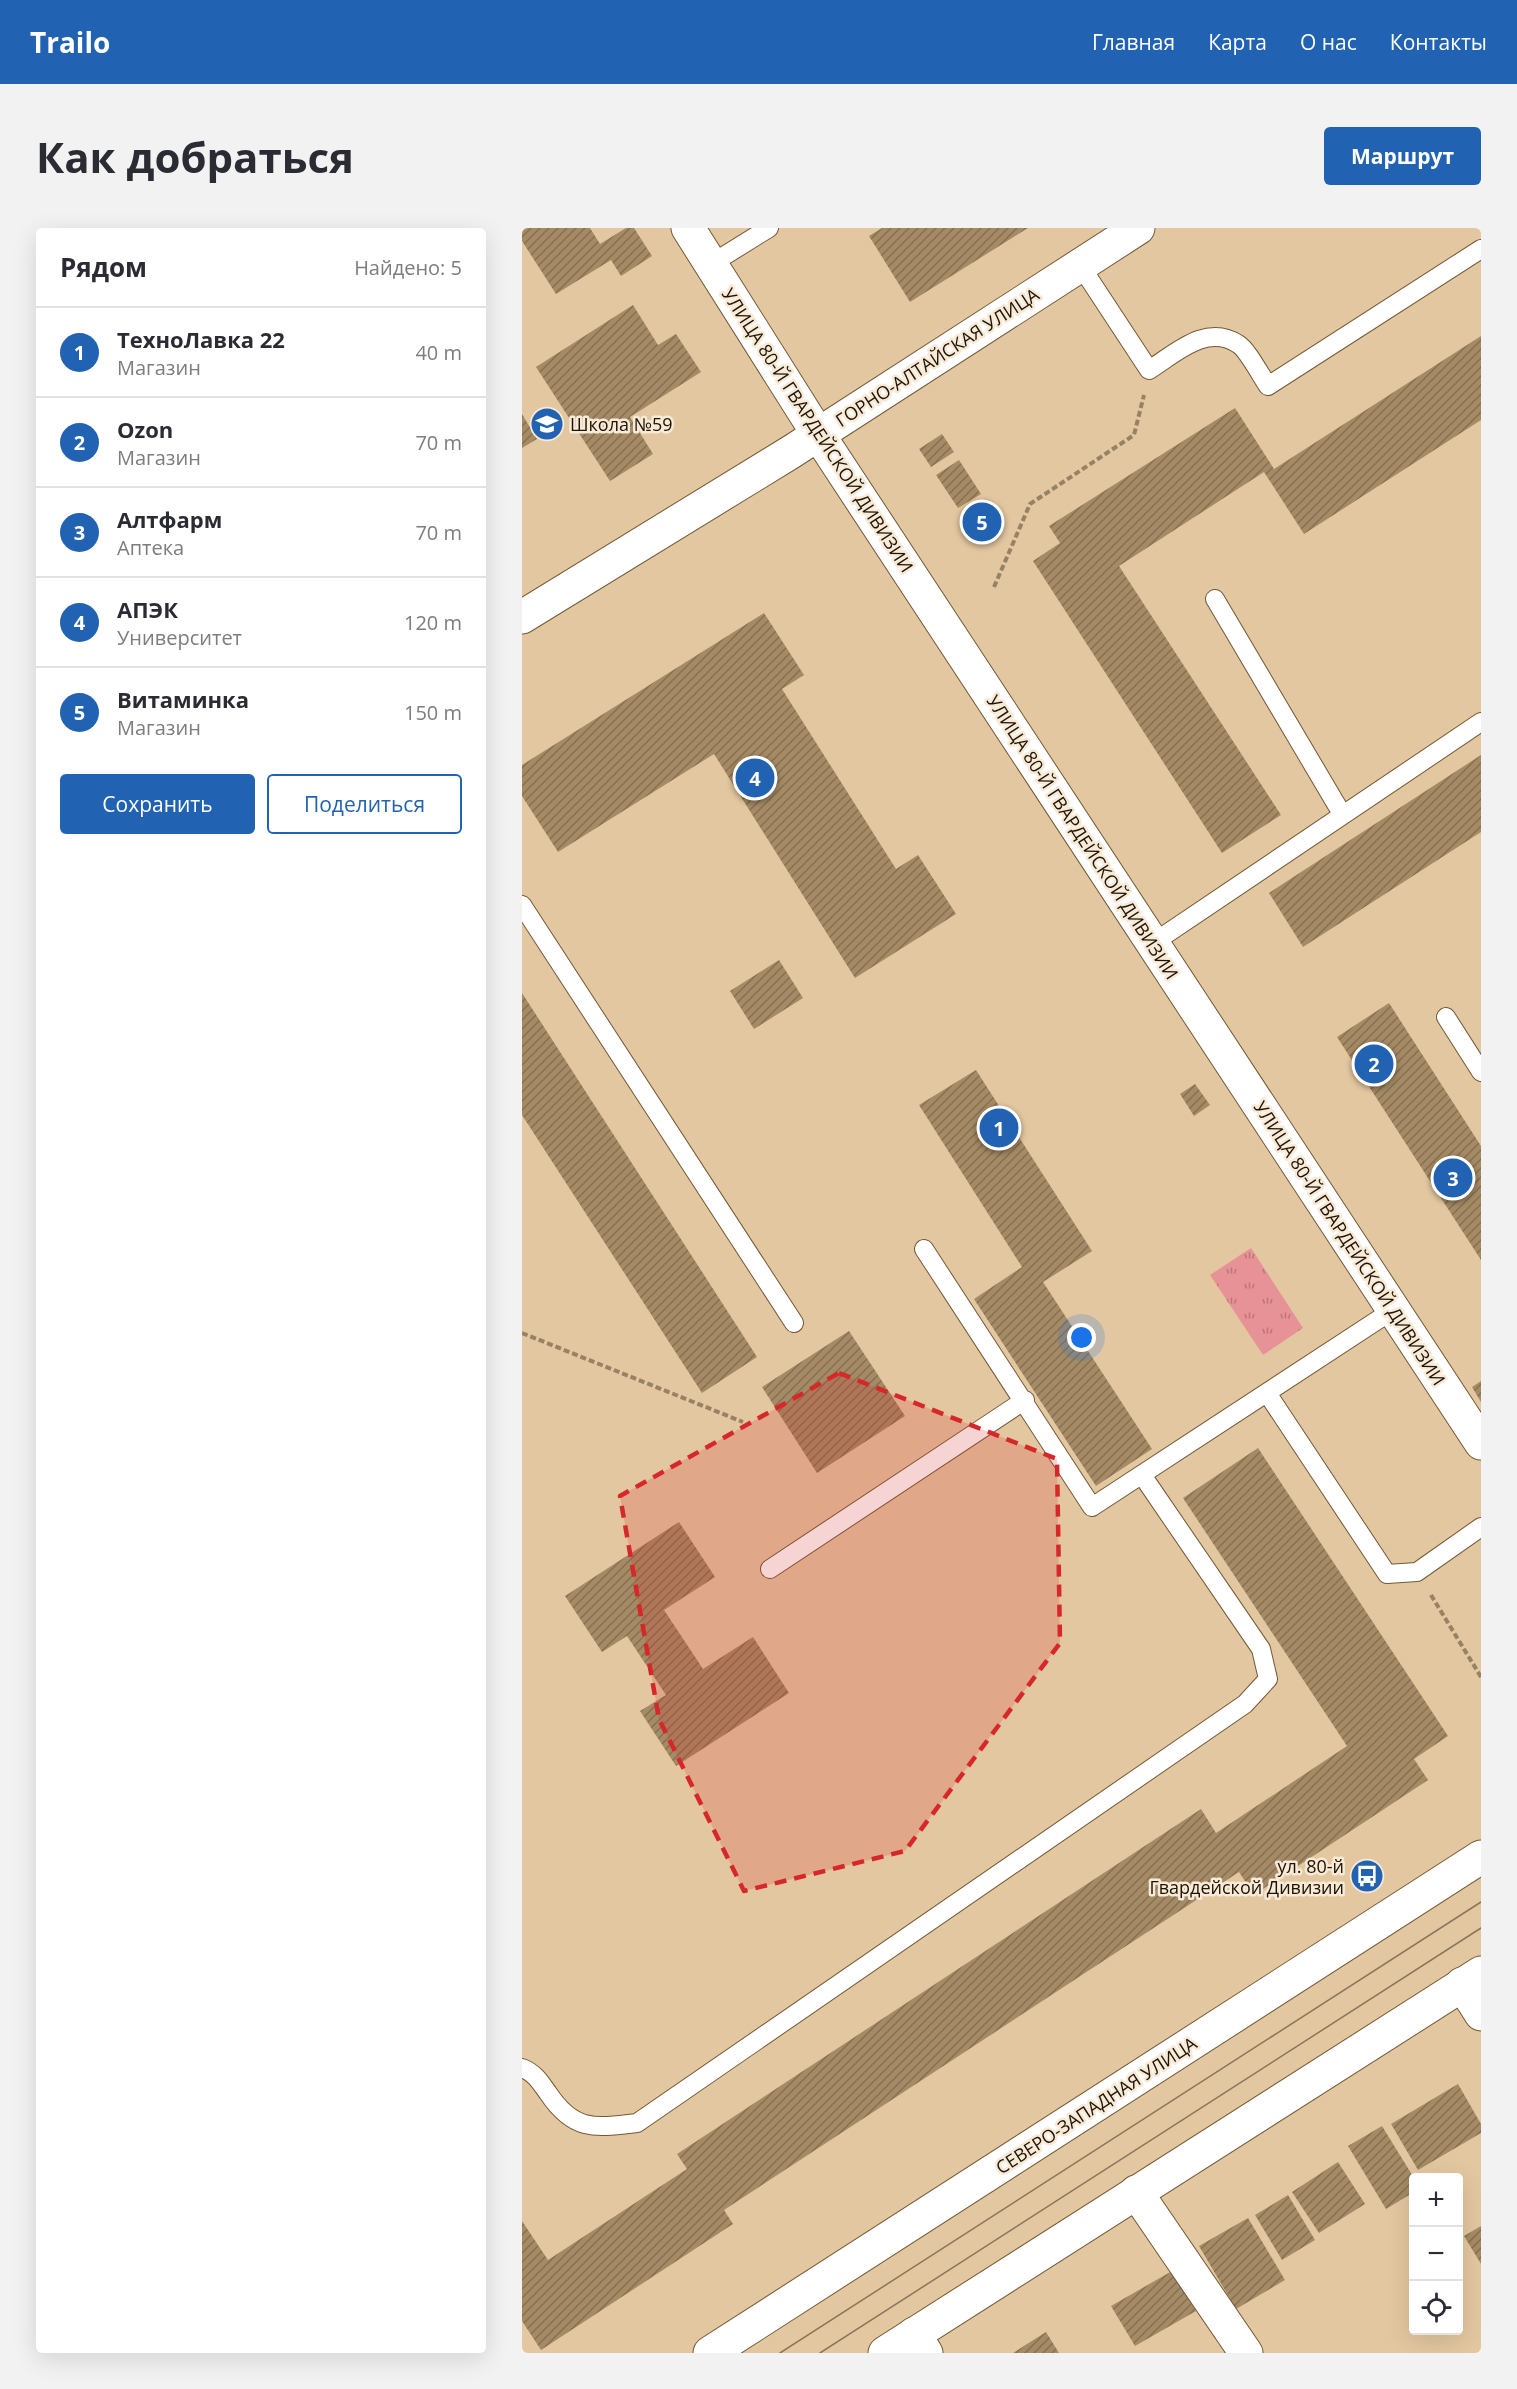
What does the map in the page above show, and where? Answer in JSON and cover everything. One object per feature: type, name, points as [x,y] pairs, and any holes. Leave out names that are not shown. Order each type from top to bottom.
[{"type":"street","name":"УЛИЦА 80-Й ГВАРДЕЙСКОЙ ДИВИЗИИ","points":[[688,228],[819,434],[1481,1443]]},
{"type":"street","name":"ГОРНО-АЛТАЙСКАЯ УЛИЦА","points":[[522,617],[819,434],[1138,228]]},
{"type":"street","name":"СЕВЕРО-ЗАПАДНАЯ УЛИЦА","points":[[710,2353],[1481,1857]]},
{"type":"street","points":[[885,2353],[920,2343],[1136,2192],[1472,1978],[1481,2014]]},
{"type":"street","points":[[1136,2192],[1246,2353]]},
{"type":"lane","points":[[711,264],[769,228]]},
{"type":"lane","points":[[1080,265],[1149,370],[1197,339],[1215,336],[1239,344],[1268,386],[1481,249]]},
{"type":"lane","points":[[1215,599],[1342,814]]},
{"type":"lane","points":[[1153,943],[1481,722]]},
{"type":"lane","points":[[522,905],[794,1323]]},
{"type":"lane","points":[[1446,1017],[1481,1072]]},
{"type":"lane","points":[[924,1249],[1025,1400],[1092,1507],[1393,1310]]},
{"type":"lane","points":[[1267,1393],[1387,1574],[1417,1572],[1481,1527]]},
{"type":"lane","points":[[770,1569],[1025,1400]]},
{"type":"lane","points":[[522,2068],[533,2072],[560,2111],[593,2128],[637,2123],[1245,1704],[1268,1679],[1261,1649],[1142,1475]]},
{"type":"path","points":[[994,587],[1030,504],[1134,435],[1149,370]]},
{"type":"path","points":[[522,1333],[743,1422]]},
{"type":"path","points":[[1417,1572],[1481,1677]]},
{"type":"highlighted area","points":[[839,1373],[1057,1459],[1060,1643],[905,1851],[744,1891],[659,1719],[620,1496]]},
{"type":"green space","points":[[1251,1248],[1303,1328],[1263,1355],[1210,1275]]},
{"type":"building","points":[[522,228],[590,228],[600,244],[626,228],[634,228],[652,256],[621,276],[611,260],[556,294],[522,241]]},
{"type":"building","points":[[882,228],[1028,228],[910,302],[869,236]]},
{"type":"building","points":[[633,305],[658,345],[676,334],[701,372],[630,417],[653,454],[610,481],[536,367]]},
{"type":"building","points":[[1481,336],[1481,420],[1304,534],[1264,472],[1119,566],[1281,815],[1222,853],[1033,561],[1060,543],[1049,526],[1235,408],[1274,469]]},
{"type":"building","points":[[522,414],[537,439],[522,448]]},
{"type":"building","points":[[942,434],[954,452],[931,467],[919,449]]},
{"type":"building","points":[[959,460],[981,494],[958,508],[936,475]]},
{"type":"building","points":[[986,504],[1000,526],[979,540],[964,518]]},
{"type":"building","points":[[764,613],[804,675],[782,689],[896,869],[918,855],[956,914],[855,978],[714,754],[558,852],[522,796],[522,765]]},
{"type":"building","points":[[1481,755],[1481,832],[1303,947],[1269,893]]},
{"type":"building","points":[[779,960],[803,998],[754,1029],[730,991]]},
{"type":"building","points":[[522,993],[757,1357],[702,1393],[522,1115]]},
{"type":"building","points":[[1389,1003],[1481,1146],[1481,1260],[1337,1037]]},
{"type":"building","points":[[976,1070],[1092,1251],[1043,1282],[1152,1449],[1096,1486],[974,1299],[1022,1267],[919,1105]]},
{"type":"building","points":[[1195,1084],[1210,1105],[1194,1116],[1180,1094]]},
{"type":"building","points":[[849,1331],[905,1416],[817,1473],[762,1387]]},
{"type":"building","points":[[1481,1381],[1481,1402],[1472,1387]]},
{"type":"building","points":[[1258,1448],[1448,1736],[1414,1759],[1428,1780],[1254,1895],[1239,1872],[724,2210],[733,2224],[541,2350],[522,2321],[522,2221],[548,2260],[687,2169],[677,2154],[1201,1809],[1216,1833],[1347,1746],[1183,1498]]},
{"type":"building","points":[[679,1522],[715,1577],[664,1610],[703,1669],[753,1637],[789,1693],[676,1766],[640,1711],[666,1695],[627,1636],[602,1652],[565,1596]]},
{"type":"building","points":[[1458,2084],[1481,2124],[1481,2133],[1418,2170],[1391,2124]]},
{"type":"building","points":[[1382,2126],[1411,2173],[1409,2173],[1409,2195],[1386,2209],[1348,2146]]},
{"type":"building","points":[[1338,2162],[1365,2204],[1319,2233],[1292,2192]]},
{"type":"building","points":[[1288,2195],[1315,2240],[1282,2260],[1255,2215]]},
{"type":"building","points":[[1248,2218],[1285,2280],[1236,2309],[1199,2246]]},
{"type":"building","points":[[1481,2226],[1481,2264],[1464,2236]]},
{"type":"building","points":[[1172,2271],[1196,2311],[1135,2346],[1111,2306]]},
{"type":"building","points":[[1046,2332],[1059,2353],[1013,2353]]},
{"type":"tram line","points":[[780,2353],[1481,1902]]},
{"type":"tram line","points":[[820,2353],[1481,1928]]},
{"type":"place","name":"Школа №59","points":[[547,424]]},
{"type":"place","name":"Витаминка","points":[[982,522]]},
{"type":"place","name":"АПЭК","points":[[755,778]]},
{"type":"place","name":"Ozon","points":[[1374,1064]]},
{"type":"place","name":"ТехноЛавка 22","points":[[999,1128]]},
{"type":"place","name":"Алтфарм","points":[[1453,1178]]},
{"type":"place","name":"ул. 80-й Гвардейской Дивизии","points":[[1367,1876]]}]
